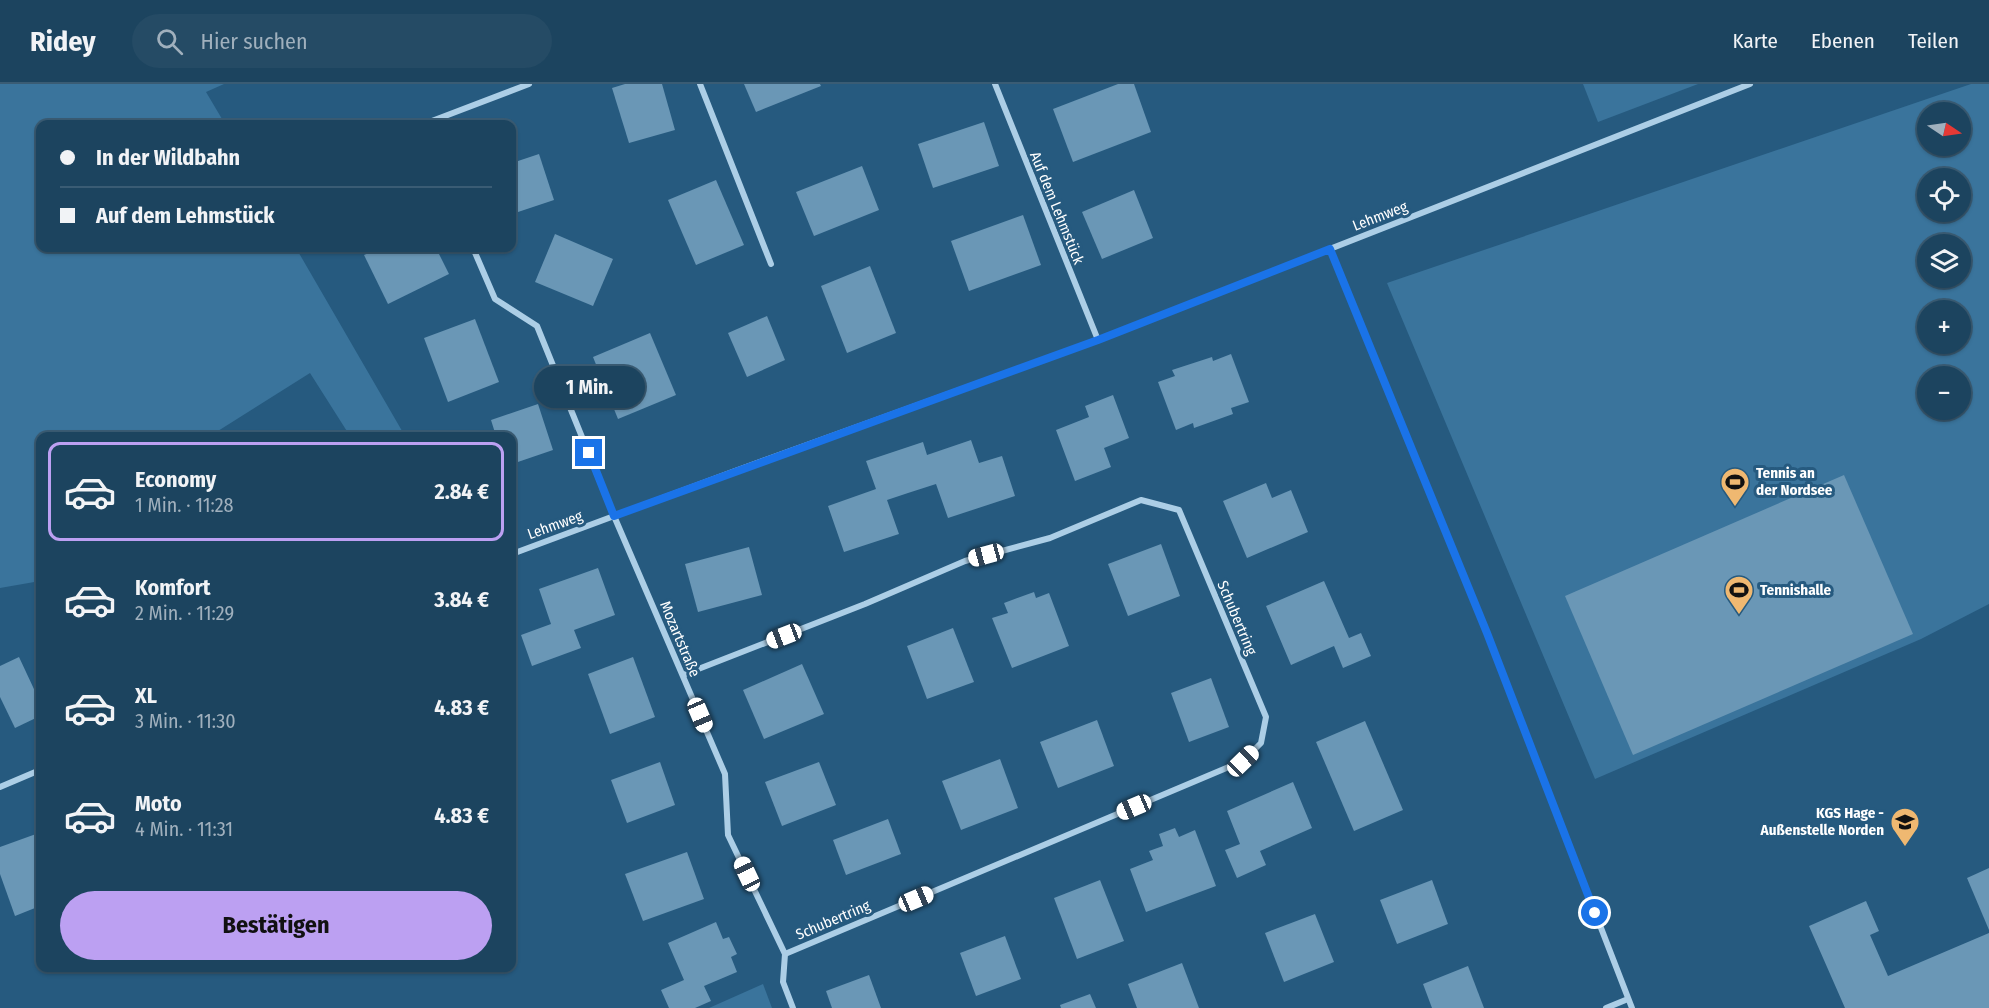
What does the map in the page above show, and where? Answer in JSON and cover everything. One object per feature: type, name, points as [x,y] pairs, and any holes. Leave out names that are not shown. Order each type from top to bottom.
[{"type":"street","points":[[434,120],[529,84]]},
{"type":"street","points":[[700,84],[771,264]]},
{"type":"street","name":"Auf dem Lehmstück","points":[[994,84],[1098,340]]},
{"type":"street","name":"Lehmweg","points":[[516,553],[1098,340],[1750,84]]},
{"type":"street","points":[[1330,249],[1487,633],[1632,1008]]},
{"type":"street","points":[[475,252],[495,299],[537,326],[614,516]]},
{"type":"street","name":"Schubertring","points":[[683,675],[865,604],[965,561],[1050,538],[1141,501],[1179,510],[1266,717],[1261,744],[1243,761],[785,954]]},
{"type":"street","name":"Mozartstraße","points":[[614,516],[725,774],[728,835],[785,954],[783,982],[793,1008]]},
{"type":"street","points":[[0,787],[36,772]]},
{"type":"street","points":[[1606,1008],[1628,999]]},
{"type":"shaded area","points":[[0,84],[224,84],[206,92],[223,120],[36,120],[36,252],[298,252],[403,432],[347,432],[310,373],[216,432],[36,432],[36,582],[0,588]]},
{"type":"shaded area","points":[[1583,84],[1698,84],[1598,122]]},
{"type":"shaded area","name":"Tennis an der Nordsee","points":[[1971,84],[1989,84],[1989,604],[1921,639],[1595,779],[1387,283],[1917,102],[1917,156],[1971,156],[1971,102],[1918,102]]},
{"type":"shaded area","points":[[763,984],[772,1008],[709,1008]]},
{"type":"building","points":[[625,84],[662,84],[675,130],[629,143],[612,88]]},
{"type":"building","points":[[744,84],[820,84],[821,86],[756,112]]},
{"type":"building","points":[[1118,84],[1134,84],[1151,132],[1073,162],[1053,109]]},
{"type":"building","points":[[984,122],[999,166],[933,188],[918,144]]},
{"type":"building","points":[[539,154],[554,200],[516,213],[516,162]]},
{"type":"building","points":[[862,166],[879,210],[814,236],[796,192]]},
{"type":"building","points":[[716,180],[744,245],[696,265],[668,200]]},
{"type":"building","points":[[1134,190],[1153,238],[1102,259],[1082,212]]},
{"type":"building","points":[[1023,215],[1041,265],[969,291],[951,241]]},
{"type":"building","points":[[555,234],[613,259],[593,306],[535,282]]},
{"type":"building","points":[[371,252],[438,252],[449,274],[388,304],[364,255]]},
{"type":"building","points":[[870,266],[896,333],[847,353],[821,286]]},
{"type":"building","points":[[767,316],[785,360],[747,377],[728,333]]},
{"type":"building","points":[[475,319],[499,382],[448,402],[424,338]]},
{"type":"building","points":[[650,333],[676,395],[618,419],[593,357]]},
{"type":"building","points":[[1231,354],[1249,402],[1231,408],[1233,414],[1194,428],[1193,423],[1176,430],[1158,382],[1175,376],[1172,370],[1212,357],[1213,361]]},
{"type":"building","points":[[1113,395],[1129,438],[1104,448],[1111,467],[1075,481],[1056,430],[1089,417],[1085,406]]},
{"type":"building","points":[[538,404],[553,450],[516,463],[516,432],[495,432],[491,420]]},
{"type":"building","points":[[971,440],[979,463],[1002,456],[1015,496],[948,518],[936,484],[908,493],[887,500],[899,534],[844,552],[828,506],[876,489],[866,461],[923,442],[927,455]]},
{"type":"building","name":"Tennishalle","points":[[1844,475],[1913,634],[1633,755],[1565,596]]},
{"type":"building","points":[[1266,483],[1272,498],[1291,490],[1308,532],[1247,558],[1223,501]]},
{"type":"building","points":[[1161,544],[1180,596],[1128,616],[1108,564]]},
{"type":"building","points":[[749,547],[762,595],[698,612],[685,564]]},
{"type":"building","points":[[598,568],[615,615],[574,630],[581,648],[532,666],[521,635],[551,624],[539,589]]},
{"type":"building","points":[[1324,581],[1349,638],[1361,633],[1371,656],[1343,668],[1334,646],[1291,665],[1266,606]]},
{"type":"building","points":[[1034,592],[1036,598],[1049,593],[1069,646],[1012,668],[992,618],[1008,613],[1004,603]]},
{"type":"building","points":[[953,628],[974,682],[927,699],[907,646]]},
{"type":"building","points":[[19,657],[36,693],[36,718],[15,728],[0,697],[0,666]]},
{"type":"building","points":[[633,657],[655,717],[610,734],[588,674]]},
{"type":"building","points":[[802,664],[824,714],[764,739],[743,690]]},
{"type":"building","points":[[1211,678],[1229,727],[1189,742],[1171,693]]},
{"type":"building","points":[[1097,720],[1114,766],[1058,788],[1040,742]]},
{"type":"building","points":[[1365,721],[1403,810],[1354,831],[1316,742]]},
{"type":"building","points":[[1000,759],[1018,808],[961,830],[942,781]]},
{"type":"building","points":[[660,762],[675,805],[627,823],[611,780]]},
{"type":"building","points":[[819,762],[836,805],[782,826],[765,782]]},
{"type":"building","points":[[1293,782],[1312,828],[1260,851],[1266,865],[1237,878],[1225,850],[1240,844],[1227,811]]},
{"type":"building","points":[[888,819],[901,854],[846,875],[833,840]]},
{"type":"building","points":[[1175,828],[1179,837],[1195,830],[1216,886],[1146,912],[1130,869],[1153,860],[1149,851],[1163,846],[1159,834]]},
{"type":"building","points":[[36,834],[36,908],[15,916],[0,874],[0,847]]},
{"type":"building","points":[[687,852],[704,899],[643,921],[625,874]]},
{"type":"building","points":[[1989,868],[1989,930],[1967,878]]},
{"type":"building","points":[[1100,880],[1124,941],[1077,959],[1054,898]]},
{"type":"building","points":[[1432,880],[1448,924],[1397,944],[1380,900]]},
{"type":"building","points":[[1866,901],[1879,931],[1870,935],[1888,976],[1989,933],[1989,1008],[1845,1008],[1809,926]]},
{"type":"building","points":[[1315,914],[1334,962],[1284,982],[1265,933]]},
{"type":"building","points":[[716,922],[723,939],[729,937],[737,954],[731,957],[737,972],[704,986],[711,1001],[695,1008],[669,1008],[661,990],[684,980],[668,943]]},
{"type":"building","points":[[1005,936],[1021,979],[976,996],[960,953]]},
{"type":"building","points":[[1182,963],[1199,1008],[1137,1008],[1128,984]]},
{"type":"building","points":[[1468,966],[1484,1008],[1432,1008],[1423,984]]},
{"type":"building","points":[[869,975],[881,1008],[832,1008],[826,991]]},
{"type":"building","points":[[1090,994],[1096,1008],[1061,1008],[1060,1005]]},
{"type":"place","name":"Tennis an der Nordsee","points":[[1735,508]]},
{"type":"place","name":"Tennishalle","points":[[1739,616]]},
{"type":"place","name":"KGS Hage - Außenstelle Norden","points":[[1905,848]]},
{"type":"route","points":[[589,453],[614,516],[1098,340],[1330,249],[1487,633],[1595,913]]}]
